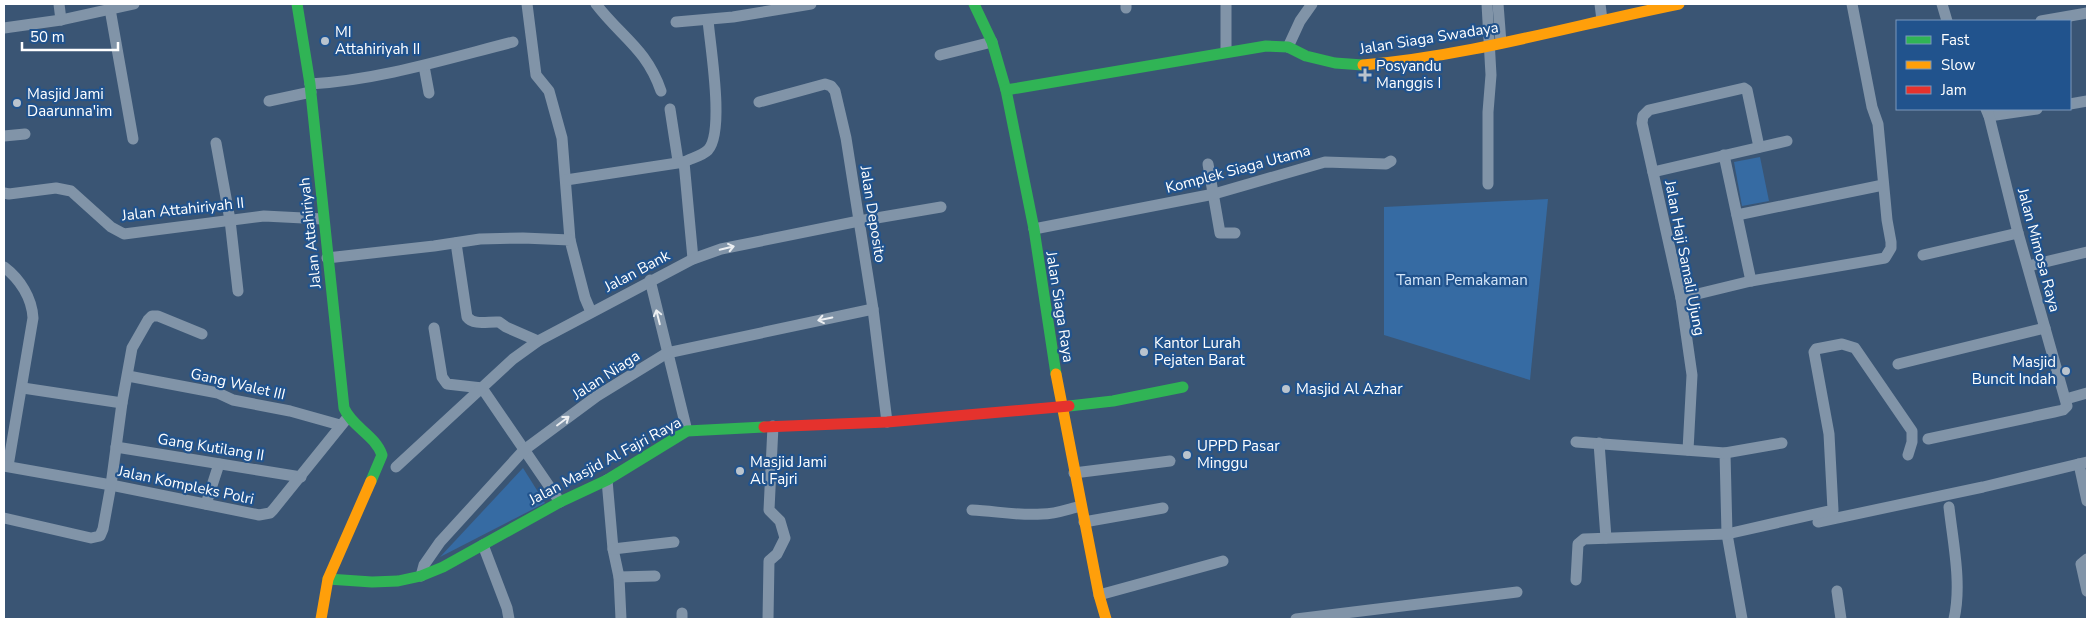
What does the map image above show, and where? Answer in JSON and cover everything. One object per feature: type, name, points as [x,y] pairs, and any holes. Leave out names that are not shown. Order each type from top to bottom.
[{"type":"street","points":[[59,4],[60,20]]},
{"type":"street","points":[[4,28],[60,20],[134,4]]},
{"type":"street","name":"Jalan Attahiriyah","points":[[297,4],[310,88],[344,421]]},
{"type":"street","points":[[527,4],[536,75],[548,87],[562,138],[570,240],[585,298],[591,312]]},
{"type":"street","points":[[596,4],[648,60],[661,90]]},
{"type":"street","points":[[676,22],[708,20],[811,4]]},
{"type":"street","name":"Jalan Siaga Raya","points":[[974,4],[992,42],[1006,90],[1034,229],[1061,407],[1099,595],[1106,619]]},
{"type":"street","points":[[1226,4],[1226,51]]},
{"type":"street","points":[[1288,47],[1300,22],[1312,4]]},
{"type":"street","points":[[1487,4],[1495,44]]},
{"type":"street","points":[[1488,184],[1488,112],[1498,4]]},
{"type":"street","points":[[1600,4],[1602,20]]},
{"type":"street","name":"Jalan Siaga Swadaya","points":[[1006,90],[1226,51],[1266,46],[1288,47],[1322,60],[1360,65],[1396,62],[1495,44],[1679,4]]},
{"type":"street","points":[[1681,298],[1751,281],[1885,258],[1891,248],[1878,124],[1872,107],[1852,4]]},
{"type":"street","points":[[1942,4],[1947,20]]},
{"type":"street","points":[[110,9],[133,139]]},
{"type":"street","points":[[2047,20],[2087,13]]},
{"type":"street","points":[[566,180],[681,162],[706,152],[710,148],[714,136],[717,112],[708,20]]},
{"type":"street","points":[[269,101],[310,88],[424,66],[512,42]]},
{"type":"street","points":[[940,55],[992,42]]},
{"type":"street","points":[[424,66],[429,93]]},
{"type":"street","name":"Jalan Deposito","points":[[759,102],[825,84],[831,86],[835,91],[846,138],[873,309],[887,422]]},
{"type":"street","name":"Jalan Haji Samali Ujung","points":[[1688,450],[1692,376],[1681,298],[1642,122],[1643,116],[1649,110],[1744,88],[1759,147]]},
{"type":"street","points":[[2071,104],[2087,101]]},
{"type":"street","points":[[670,109],[681,162],[693,258]]},
{"type":"street","points":[[1987,112],[2020,110]]},
{"type":"street","name":"Jalan Mimosa Raya","points":[[1987,112],[2018,233],[2066,398]]},
{"type":"street","points":[[4,136],[25,134]]},
{"type":"street","points":[[1653,172],[1787,141]]},
{"type":"street","points":[[216,142],[230,220],[238,291]]},
{"type":"street","points":[[1724,156],[1751,281]]},
{"type":"street","name":"Komplek Siaga Utama","points":[[1034,229],[1214,194],[1324,162],[1386,164],[1391,161]]},
{"type":"street","points":[[1208,164],[1220,234],[1235,233]]},
{"type":"street","points":[[1737,215],[1883,185]]},
{"type":"street","name":"Jalan Attahiriyah II","points":[[4,193],[56,188],[72,191],[111,228],[124,234],[264,216],[323,219]]},
{"type":"street","name":"Jalan Bank","points":[[396,466],[513,359],[538,341],[693,258],[721,249],[859,221],[942,207]]},
{"type":"street","points":[[1923,255],[2018,233]]},
{"type":"street","points":[[327,258],[456,243],[480,238],[570,240]]},
{"type":"street","points":[[456,243],[469,320],[477,323],[500,322],[506,327],[538,341]]},
{"type":"street","points":[[2028,266],[2087,252]]},
{"type":"street","points":[[4,267],[14,274],[28,295],[33,308],[23,388],[6,466]]},
{"type":"street","points":[[650,280],[687,432]]},
{"type":"street","name":"Jalan Niaga","points":[[421,576],[424,565],[440,542],[524,450],[597,396],[667,354],[873,309]]},
{"type":"street","points":[[4,518],[96,538],[100,536],[104,529],[132,348],[152,316],[158,316],[202,334]]},
{"type":"street","points":[[434,328],[442,377],[445,382],[447,384],[482,388],[560,502]]},
{"type":"street","points":[[1898,364],[2045,328]]},
{"type":"street","points":[[1727,538],[1833,510],[1829,434],[1814,352],[1816,349],[1842,344],[1855,348],[1912,431],[1912,447],[1908,455]]},
{"type":"street","name":"Gang Walet III","points":[[128,376],[218,393],[233,400],[344,421]]},
{"type":"street","name":"Jalan Masjid Al Fajri Raya","points":[[328,579],[372,582],[398,581],[421,576],[443,567],[560,502],[607,480],[687,432],[773,426],[887,422],[1061,407],[1114,402],[1182,387]]},
{"type":"street","points":[[23,388],[122,403]]},
{"type":"street","points":[[1928,439],[2063,410],[2067,406],[2066,398],[2087,393]]},
{"type":"street","points":[[321,619],[328,579],[382,455],[379,446],[344,421]]},
{"type":"street","name":"Jalan Kompleks Polri","points":[[6,466],[259,515],[270,513],[301,477],[344,421]]},
{"type":"street","points":[[768,619],[769,561],[777,554],[784,538],[780,521],[769,510],[773,426]]},
{"type":"street","points":[[1576,442],[1725,453],[1782,443]]},
{"type":"street","points":[[1599,443],[1606,538]]},
{"type":"street","name":"Gang Kutilang II","points":[[116,447],[301,477]]},
{"type":"street","points":[[1725,453],[1727,538],[1742,619]]},
{"type":"street","points":[[1074,473],[1170,461]]},
{"type":"street","points":[[1576,580],[1579,542],[1584,539],[1727,538],[1983,487],[2083,463],[2087,501]]},
{"type":"street","points":[[206,504],[219,464]]},
{"type":"street","points":[[607,480],[613,549],[620,577],[621,619]]},
{"type":"street","points":[[972,510],[1040,515],[1081,506]]},
{"type":"street","points":[[1949,507],[1956,572],[1957,597],[1954,619]]},
{"type":"street","points":[[1084,522],[1163,508]]},
{"type":"street","points":[[613,549],[674,542]]},
{"type":"street","points":[[483,545],[507,608],[509,619]]},
{"type":"street","points":[[2087,559],[2081,564],[2087,590]]},
{"type":"street","points":[[1099,595],[1223,561]]},
{"type":"street","points":[[620,577],[654,576]]},
{"type":"street","points":[[1837,591],[1841,619]]},
{"type":"street","points":[[1296,619],[1382,614],[1517,592]]},
{"type":"green space","points":[[1760,157],[1769,201],[1742,206],[1734,162]]},
{"type":"green space","name":"Taman Pemakaman","points":[[1548,199],[1530,380],[1384,335],[1384,207]]},
{"type":"green space","points":[[523,468],[545,503],[440,557]]},
{"type":"traffic: fast","points":[[297,4],[310,84],[344,408],[352,421],[379,448],[382,455],[371,481]]},
{"type":"traffic: fast","points":[[974,4],[992,42],[1006,90],[1034,229],[1056,374]]},
{"type":"traffic: fast","points":[[1006,90],[1266,46],[1288,47],[1306,56],[1335,63],[1363,65]]},
{"type":"traffic: fast","points":[[1069,406],[1113,401],[1183,387]]},
{"type":"traffic: fast","points":[[328,579],[372,582],[398,581],[421,576],[443,567],[560,502],[607,480],[687,431],[764,427]]},
{"type":"traffic: slow","points":[[1363,65],[1443,55],[1679,4]]},
{"type":"traffic: slow","points":[[1056,374],[1099,595],[1106,619]]},
{"type":"traffic: slow","points":[[321,619],[328,579],[371,481]]},
{"type":"traffic: jam","points":[[764,427],[887,422],[1069,406]]},
{"type":"place","name":"MI Attahiriyah II","points":[[325,41]]},
{"type":"place","name":"Posyandu Manggis I","points":[[1365,75]]},
{"type":"place","name":"Masjid Jami Daarunna'im","points":[[17,103]]},
{"type":"place","name":"Kantor Lurah Pejaten Barat","points":[[1144,352]]},
{"type":"place","name":"Masjid Buncit Indah","points":[[2066,371]]},
{"type":"place","name":"Masjid Al Azhar","points":[[1286,389]]},
{"type":"place","name":"UPPD Pasar Minggu","points":[[1187,455]]},
{"type":"place","name":"Masjid Jami Al Fajri","points":[[740,471]]}]
